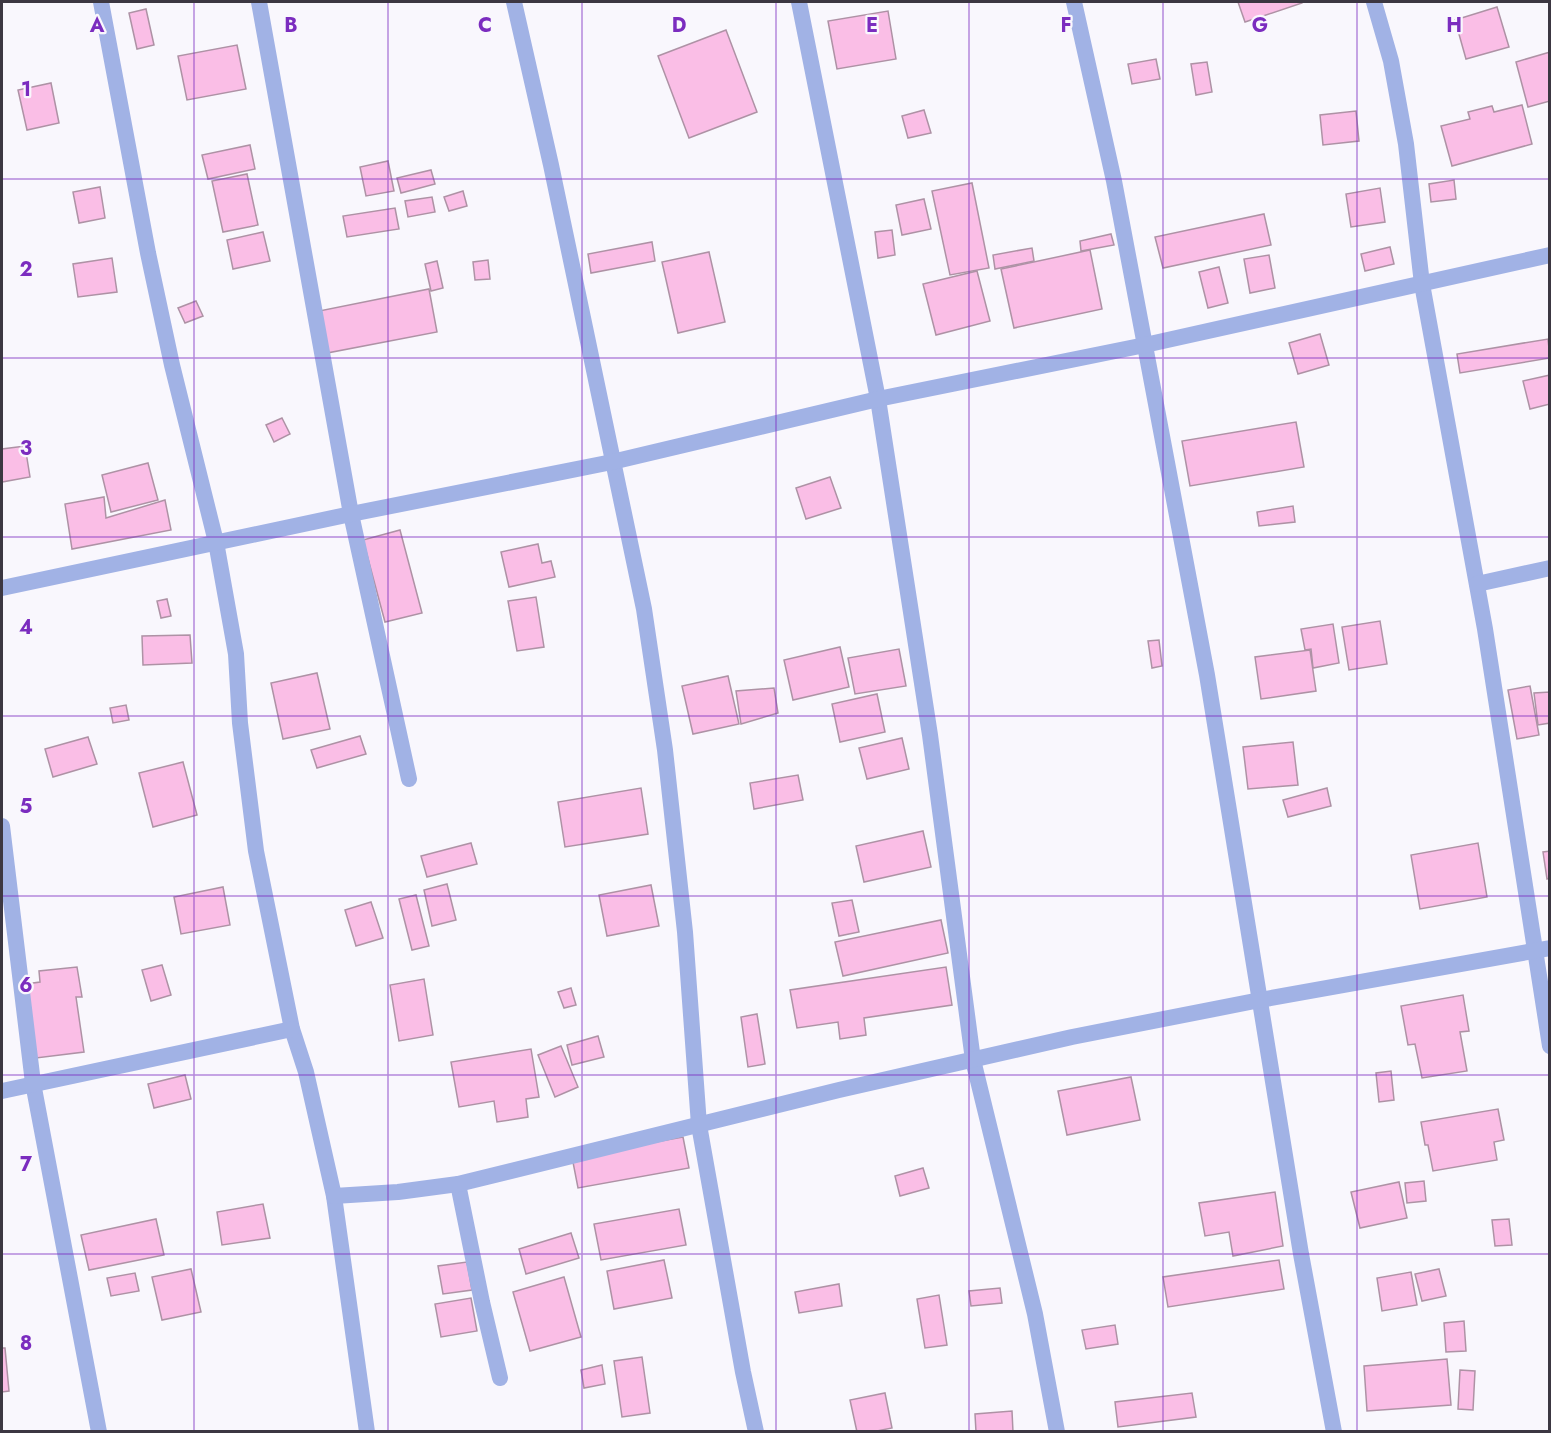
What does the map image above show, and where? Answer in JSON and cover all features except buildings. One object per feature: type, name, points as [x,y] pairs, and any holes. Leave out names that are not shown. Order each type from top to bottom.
[{"type":"street","points":[[101,2],[148,253],[172,365],[216,542],[236,654],[240,723],[256,851],[292,1029],[306,1072],[334,1196],[367,1431]]},
{"type":"street","points":[[259,2],[351,514],[409,779]]},
{"type":"street","points":[[513,2],[551,165],[644,609],[665,750],[685,932],[699,1125],[743,1372],[756,1431]]},
{"type":"street","points":[[799,2],[878,399],[930,735],[973,1060],[1035,1314],[1057,1431]]},
{"type":"street","points":[[1074,2],[1114,181],[1207,675],[1301,1254],[1334,1431]]},
{"type":"street","points":[[1374,2],[1391,61],[1397,92],[1406,144],[1422,284],[1542,949],[1550,1046]]},
{"type":"street","points":[[2,588],[351,514],[612,462],[878,399],[1145,345],[1550,255]]},
{"type":"street","points":[[1477,584],[1550,568]]},
{"type":"street","points":[[2,826],[33,1083],[99,1431]]},
{"type":"street","points":[[334,1196],[398,1192],[458,1184],[839,1090],[1072,1037],[1542,949]]},
{"type":"street","points":[[2,1091],[292,1029]]},
{"type":"street","points":[[458,1184],[482,1302],[501,1378]]}]
